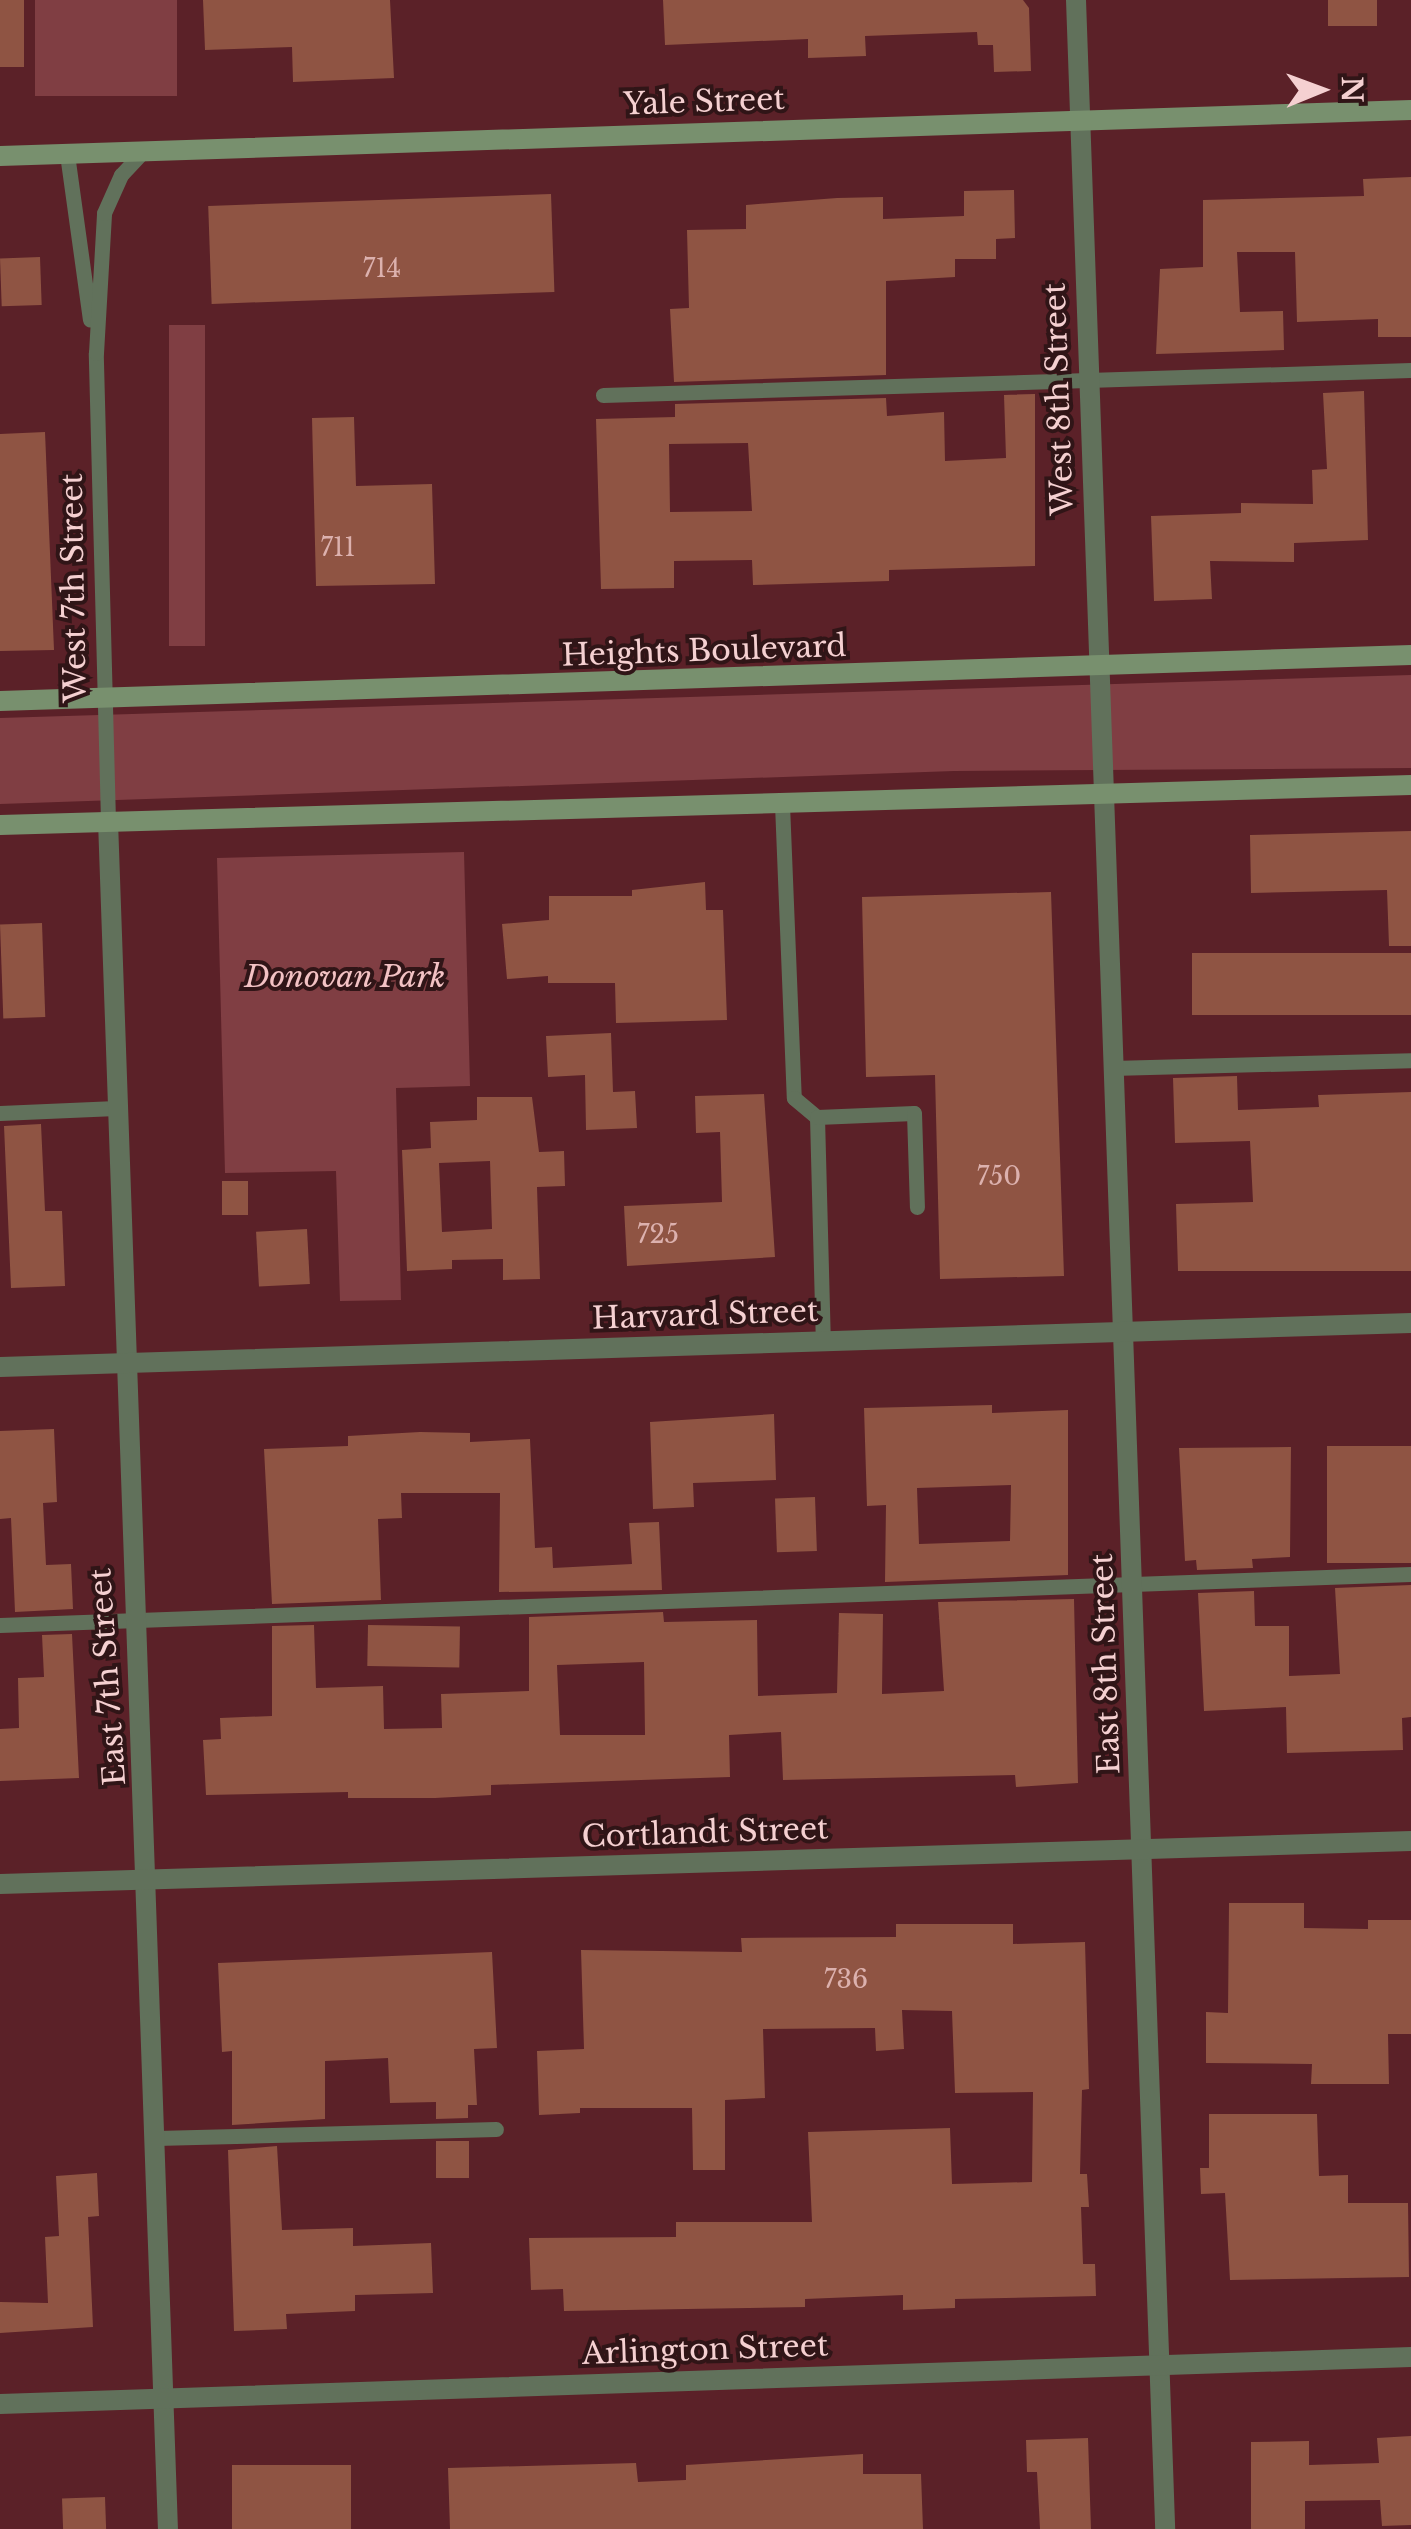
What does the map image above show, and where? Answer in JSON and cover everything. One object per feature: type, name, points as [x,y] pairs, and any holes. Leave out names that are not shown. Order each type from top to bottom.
[{"type":"main road","name":"Yale Street","points":[[0,156],[1411,110]]},
{"type":"main road","name":"Heights Boulevard","points":[[0,701],[1411,655]]},
{"type":"main road","points":[[0,825],[1411,786]]},
{"type":"street","name":"West 8th Street","points":[[1076,0],[1102,796]]},
{"type":"street","name":"East 8th Street","points":[[1102,796],[1143,1851],[1164,2529]]},
{"type":"street","name":"East 7th Street","points":[[108,821],[132,1620],[148,1879],[168,2529]]},
{"type":"street","name":"Harvard Street","points":[[0,1367],[1411,1323]]},
{"type":"street","name":"Cortlandt Street","points":[[0,1884],[1411,1841]]},
{"type":"street","name":"Arlington Street","points":[[0,2404],[1411,2357]]},
{"type":"lane","name":"West 7th Street","points":[[108,821],[96,353],[104,214],[121,174],[143,151]]},
{"type":"lane","name":"West 7th Street","points":[[67,154],[96,353]]},
{"type":"lane","points":[[603,394],[1411,370]]},
{"type":"lane","points":[[782,804],[794,1098],[817,1118],[914,1113],[917,1206]]},
{"type":"lane","points":[[1112,1068],[1411,1060]]},
{"type":"lane","points":[[0,1113],[116,1108]]},
{"type":"lane","points":[[817,1118],[823,1342]]},
{"type":"lane","points":[[0,1625],[1411,1574]]},
{"type":"lane","points":[[156,2138],[496,2129]]},
{"type":"green space","points":[[35,0],[177,0],[177,96],[35,96]]},
{"type":"green space","points":[[169,325],[205,325],[205,646],[169,646]]},
{"type":"green space","points":[[1411,675],[1411,768],[954,771],[0,804],[0,718]]},
{"type":"green space","name":"Donovan Park","points":[[464,852],[470,1086],[396,1088],[401,1300],[340,1301],[336,1171],[225,1173],[217,858]]},
{"type":"building","points":[[0,0],[24,0],[24,67],[0,67]]},
{"type":"building","points":[[203,0],[390,0],[394,78],[293,82],[292,47],[205,50]]},
{"type":"building","points":[[663,0],[1023,0],[1029,8],[1031,71],[994,72],[993,45],[978,45],[977,32],[865,36],[866,56],[808,58],[808,39],[665,45]]},
{"type":"building","points":[[1328,0],[1377,0],[1377,26],[1328,26]]},
{"type":"building","points":[[1411,177],[1411,337],[1378,337],[1378,319],[1297,322],[1295,252],[1237,252],[1240,312],[1283,311],[1284,350],[1156,354],[1160,269],[1203,267],[1203,200],[1364,196],[1363,179]]},
{"type":"building","points":[[1014,190],[1015,238],[996,239],[996,259],[955,259],[955,277],[886,281],[886,375],[674,382],[670,309],[689,308],[687,230],[746,229],[746,205],[837,198],[883,197],[883,219],[964,216],[964,191]]},
{"type":"building","points":[[551,194],[554,292],[212,304],[208,206]]},
{"type":"building","points":[[40,257],[42,305],[2,306],[0,258]]},
{"type":"building","points":[[1364,391],[1368,540],[1294,543],[1294,562],[1210,561],[1212,599],[1154,601],[1151,516],[1241,513],[1241,503],[1313,504],[1312,470],[1327,469],[1323,393]]},
{"type":"building","points":[[1035,394],[1035,566],[889,570],[889,581],[753,585],[752,560],[674,561],[674,588],[601,589],[596,419],[675,417],[675,404],[886,398],[887,416],[944,412],[945,461],[1006,458],[1004,395]],"holes":[[[748,443],[752,511],[670,512],[669,444]]]},
{"type":"building","points":[[354,417],[356,486],[432,484],[435,584],[316,586],[312,418]]},
{"type":"building","points":[[45,432],[54,650],[0,651],[0,434]]},
{"type":"building","points":[[1411,831],[1411,946],[1389,946],[1387,890],[1251,893],[1250,835]]},
{"type":"building","points":[[705,882],[706,910],[723,910],[727,1020],[616,1023],[615,983],[548,983],[548,976],[507,979],[502,924],[549,920],[549,896],[632,896],[632,890]]},
{"type":"building","points":[[1051,892],[1064,1276],[940,1279],[935,1075],[866,1077],[862,897]]},
{"type":"building","points":[[42,923],[45,1017],[3,1018],[0,924]]},
{"type":"building","points":[[1192,953],[1411,953],[1411,1015],[1192,1015]]},
{"type":"building","points":[[611,1033],[613,1092],[635,1091],[637,1128],[586,1130],[585,1075],[548,1077],[546,1036]]},
{"type":"building","points":[[1237,1076],[1238,1110],[1319,1107],[1318,1095],[1411,1092],[1411,1271],[1178,1271],[1176,1204],[1253,1202],[1250,1141],[1175,1143],[1173,1078]]},
{"type":"building","points":[[764,1094],[775,1257],[627,1266],[624,1206],[722,1202],[720,1132],[696,1133],[695,1096]]},
{"type":"building","points":[[477,1097],[532,1097],[539,1152],[564,1151],[565,1186],[537,1187],[540,1279],[503,1280],[503,1259],[452,1260],[452,1269],[407,1271],[402,1150],[431,1148],[430,1122],[477,1120]],"holes":[[[490,1161],[492,1229],[442,1232],[439,1163]]]},
{"type":"building","points":[[41,1124],[45,1211],[62,1211],[65,1286],[11,1288],[4,1126]]},
{"type":"building","points":[[222,1181],[248,1181],[248,1215],[222,1215]]},
{"type":"building","points":[[307,1229],[310,1284],[259,1287],[256,1232]]},
{"type":"building","points":[[992,1405],[992,1413],[1068,1410],[1068,1575],[885,1582],[886,1505],[867,1506],[864,1408]],"holes":[[[1011,1485],[1010,1541],[919,1544],[917,1488]]]},
{"type":"building","points":[[774,1414],[776,1480],[693,1483],[694,1507],[653,1509],[650,1422]]},
{"type":"building","points":[[54,1429],[57,1502],[43,1503],[46,1565],[71,1564],[73,1609],[15,1612],[11,1518],[0,1519],[0,1431]]},
{"type":"building","points":[[470,1433],[470,1442],[530,1439],[535,1548],[552,1547],[553,1568],[632,1564],[629,1523],[659,1522],[662,1590],[499,1592],[500,1493],[401,1493],[402,1518],[378,1519],[381,1600],[272,1604],[264,1449],[348,1446],[348,1436]]},
{"type":"building","points":[[1327,1446],[1411,1446],[1411,1563],[1327,1563]]},
{"type":"building","points":[[1291,1447],[1290,1557],[1252,1559],[1253,1568],[1197,1570],[1196,1560],[1185,1561],[1179,1448]]},
{"type":"building","points":[[815,1497],[817,1551],[777,1552],[775,1498]]},
{"type":"building","points":[[1411,1585],[1411,1717],[1402,1718],[1403,1750],[1287,1753],[1286,1707],[1204,1711],[1198,1593],[1254,1591],[1255,1626],[1289,1626],[1289,1676],[1340,1674],[1335,1588]]},
{"type":"building","points":[[1074,1599],[1078,1783],[1016,1787],[1015,1775],[783,1780],[781,1732],[729,1735],[730,1777],[491,1785],[491,1795],[435,1798],[348,1798],[348,1792],[206,1795],[203,1740],[221,1739],[220,1718],[272,1716],[272,1626],[314,1625],[316,1688],[383,1686],[384,1729],[442,1728],[441,1694],[529,1691],[529,1617],[663,1612],[664,1622],[757,1620],[758,1696],[837,1693],[839,1613],[883,1614],[882,1694],[944,1691],[938,1602]],"holes":[[[644,1662],[645,1735],[560,1735],[557,1665]]]},
{"type":"building","points":[[368,1625],[460,1627],[459,1668],[367,1666]]},
{"type":"building","points":[[72,1634],[79,1778],[0,1781],[0,1729],[19,1728],[18,1678],[44,1677],[42,1635]]},
{"type":"building","points":[[1229,1903],[1304,1903],[1304,1928],[1368,1929],[1368,1920],[1411,1920],[1411,2034],[1388,2034],[1389,2084],[1311,2084],[1312,2064],[1206,2063],[1206,2012],[1228,2013]]},
{"type":"building","points":[[896,1924],[1013,1924],[1013,1944],[1085,1942],[1089,2089],[1082,2090],[1080,2174],[1087,2174],[1089,2207],[1081,2207],[1083,2264],[1095,2264],[1096,2296],[955,2299],[955,2308],[903,2310],[903,2295],[805,2299],[805,2307],[564,2311],[563,2289],[531,2290],[529,2238],[676,2237],[676,2222],[812,2222],[808,2132],[950,2128],[952,2184],[1032,2182],[1033,2092],[955,2093],[952,2011],[902,2010],[904,2049],[876,2051],[875,2028],[763,2029],[765,2098],[725,2100],[725,2170],[693,2170],[692,2108],[580,2108],[580,2113],[539,2115],[537,2051],[584,2049],[581,1950],[742,1952],[741,1938],[896,1937]]},
{"type":"building","points":[[492,1952],[497,2048],[474,2049],[477,2105],[468,2105],[468,2118],[436,2119],[436,2102],[390,2103],[388,2058],[325,2061],[325,2119],[232,2125],[232,2051],[222,2052],[218,1963]]},
{"type":"building","points":[[1209,2114],[1317,2114],[1319,2176],[1348,2175],[1348,2203],[1408,2203],[1409,2277],[1230,2280],[1225,2193],[1201,2194],[1200,2168],[1209,2168]]},
{"type":"building","points":[[436,2141],[469,2141],[469,2178],[436,2178]]},
{"type":"building","points":[[277,2146],[282,2230],[353,2228],[353,2246],[431,2243],[433,2293],[355,2295],[355,2311],[286,2314],[287,2329],[234,2331],[228,2150]]},
{"type":"building","points":[[97,2173],[99,2216],[88,2217],[93,2327],[0,2333],[0,2302],[48,2303],[45,2237],[59,2236],[56,2176]]},
{"type":"building","points":[[1411,2436],[1411,2525],[1382,2526],[1380,2500],[1305,2501],[1305,2529],[1251,2529],[1251,2442],[1309,2441],[1309,2465],[1379,2463],[1377,2438]]},
{"type":"building","points":[[1088,2438],[1091,2529],[1040,2529],[1037,2472],[1027,2472],[1026,2440]]},
{"type":"building","points":[[863,2454],[863,2474],[921,2474],[923,2529],[450,2529],[448,2468],[636,2463],[638,2482],[686,2480],[686,2465]]},
{"type":"building","points":[[232,2465],[351,2465],[351,2529],[232,2529]]},
{"type":"building","points":[[105,2497],[106,2529],[63,2529],[62,2499]]}]
